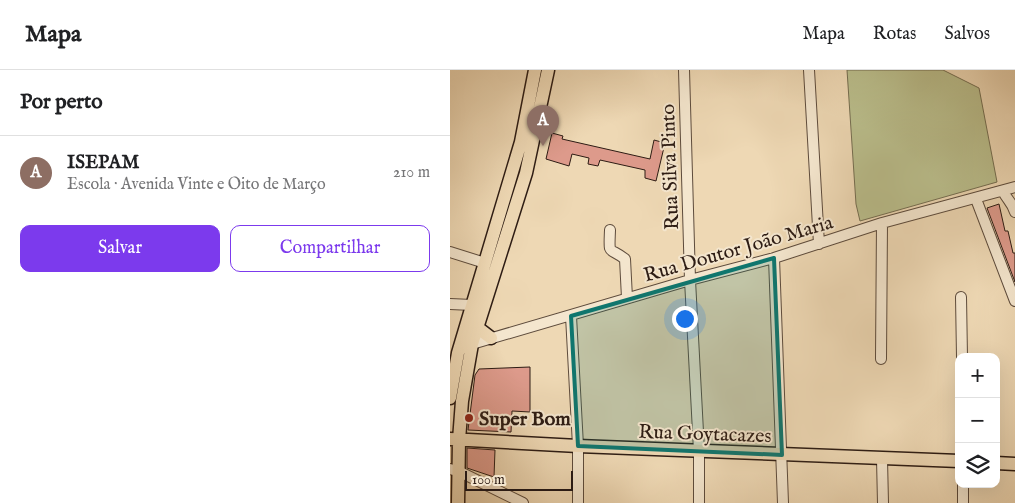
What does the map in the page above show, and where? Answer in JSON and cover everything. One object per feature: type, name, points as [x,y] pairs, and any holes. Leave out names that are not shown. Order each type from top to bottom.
[{"type":"main road","points":[[450,398],[458,353],[521,142],[535,70]]},
{"type":"main road","points":[[458,503],[454,470],[454,439],[472,344],[526,173],[548,70]]},
{"type":"main road","points":[[478,328],[492,338]]},
{"type":"main road","points":[[458,353],[463,348],[472,344]]},
{"type":"main road","name":"Rua Goytacazes","points":[[454,439],[782,455],[955,461]]},
{"type":"main road","points":[[1000,463],[1015,464]]},
{"type":"street","name":"Rua Silva Pinto","points":[[684,70],[690,280],[699,451],[699,503]]},
{"type":"street","points":[[809,70],[819,244]]},
{"type":"street","name":"Rua Doutor João Maria","points":[[472,344],[690,280],[774,258],[882,223],[1015,187]]},
{"type":"street","points":[[1003,191],[1015,210]]},
{"type":"street","points":[[976,199],[1015,301]]},
{"type":"street","points":[[882,223],[882,359]]},
{"type":"street","points":[[610,230],[609,244],[612,252],[625,259],[627,298]]},
{"type":"street","points":[[450,252],[485,263]]},
{"type":"street","points":[[774,258],[784,503]]},
{"type":"street","points":[[961,297],[962,353]]},
{"type":"street","points":[[450,304],[472,305]]},
{"type":"street","points":[[571,316],[578,446],[578,503]]},
{"type":"street","points":[[450,366],[458,353]]},
{"type":"street","points":[[882,458],[883,503]]},
{"type":"street","points":[[454,470],[523,503]]},
{"type":"street","points":[[963,488],[963,503]]},
{"type":"highlighted area","points":[[774,258],[782,455],[578,446],[571,316]]},
{"type":"green space","points":[[847,70],[943,70],[979,88],[997,182],[860,221],[856,204]]},
{"type":"building","points":[[552,133],[563,136],[562,139],[650,159],[654,140],[665,143],[656,181],[645,178],[645,170],[600,160],[598,166],[588,164],[589,158],[572,154],[569,166],[546,159]]},
{"type":"building","points":[[999,204],[1005,231],[1008,231],[1013,253],[1015,253],[1015,282],[987,208]]},
{"type":"building","points":[[530,367],[530,412],[512,411],[511,432],[468,430],[475,375],[479,369]]},
{"type":"building","points":[[467,448],[495,450],[494,477],[467,468]]},
{"type":"place","name":"ISEPAM","points":[[543,146]]},
{"type":"place","name":"Super Bom","points":[[469,418]]}]
